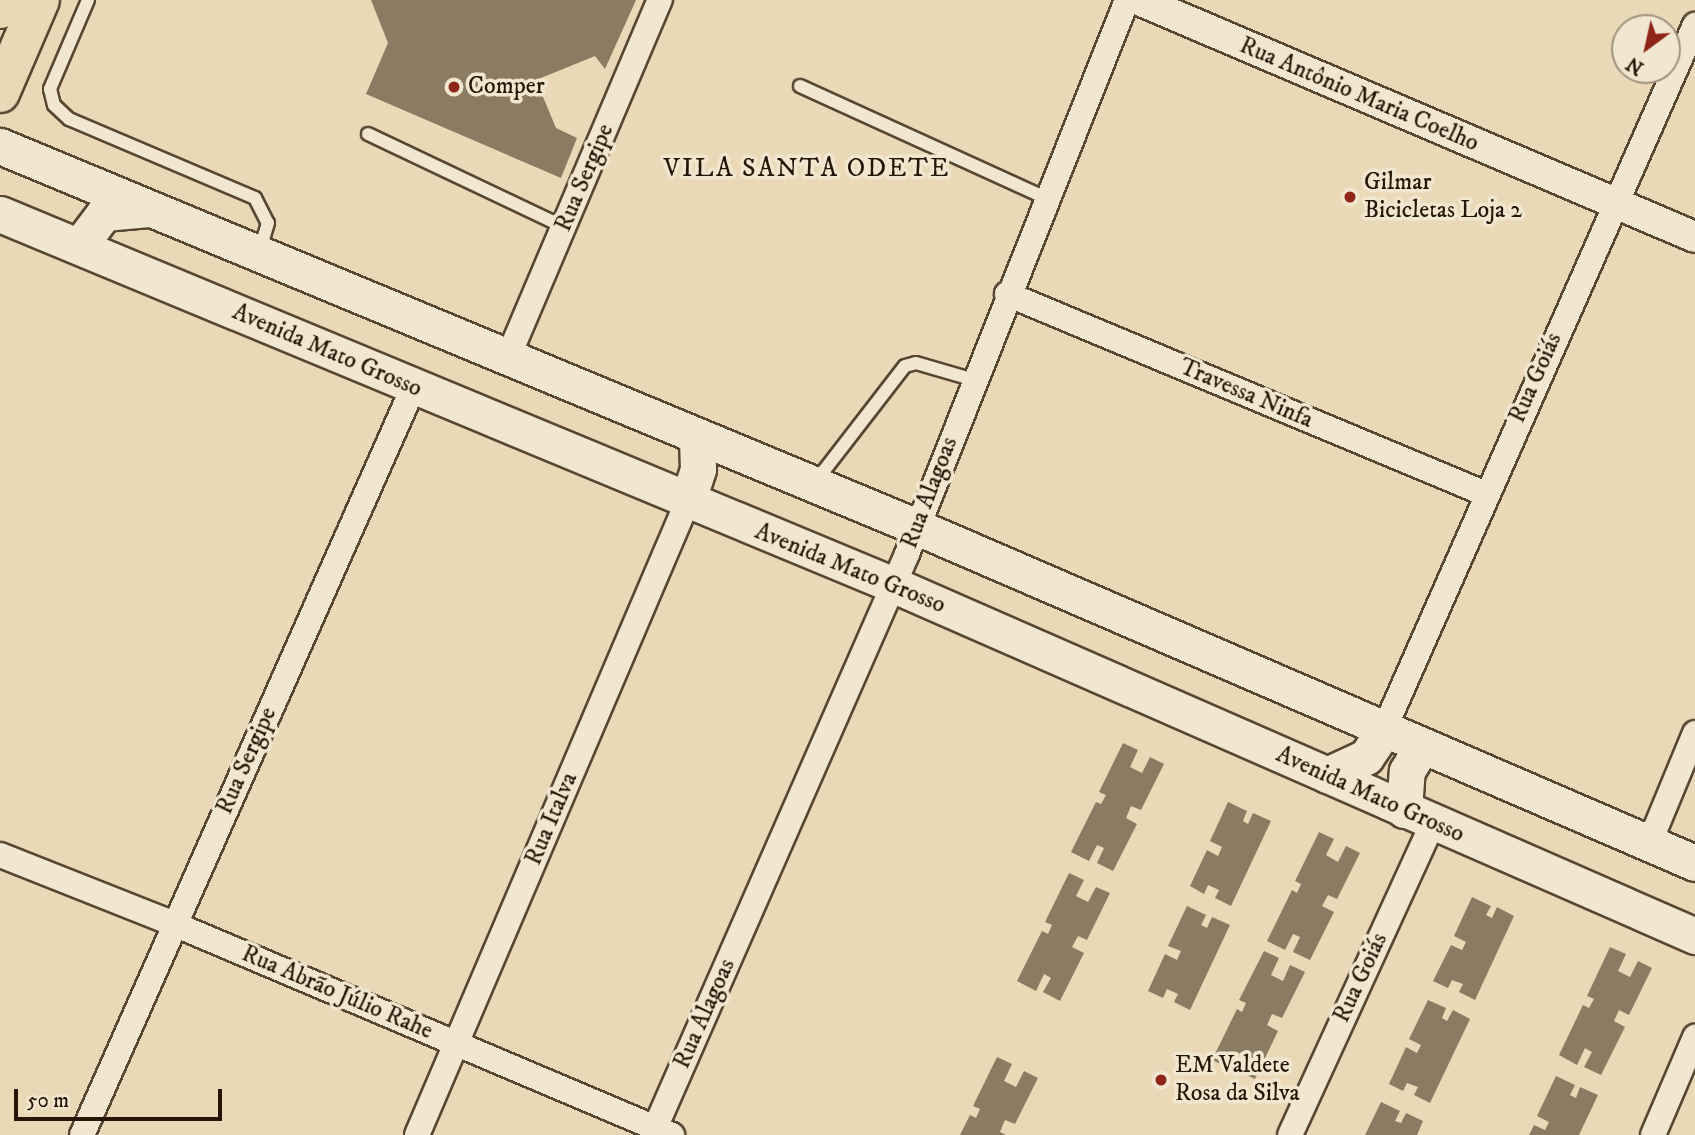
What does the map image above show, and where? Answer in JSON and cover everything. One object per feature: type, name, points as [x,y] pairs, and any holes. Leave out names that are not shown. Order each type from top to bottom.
[{"type":"main road","points":[[0,9],[4,0]]},
{"type":"main road","points":[[0,93],[40,0]]},
{"type":"main road","points":[[0,146],[509,355],[916,527],[1421,748],[1695,863]]},
{"type":"main road","points":[[80,245],[104,213],[153,208]]},
{"type":"main road","name":"Avenida Mato Grosso","points":[[0,214],[80,245],[687,503],[894,585],[1695,936]]},
{"type":"main road","points":[[687,503],[698,469],[696,436]]},
{"type":"main road","points":[[1327,775],[1366,757],[1384,732]]},
{"type":"main road","points":[[1418,816],[1407,771],[1421,748]]},
{"type":"street","name":"Rua Sergipe","points":[[509,355],[660,0]]},
{"type":"street","name":"Rua Alagoas","points":[[659,1133],[894,585],[1007,294],[1050,200],[1127,0]]},
{"type":"street","name":"Rua Antônio Maria Coelho","points":[[1139,0],[1612,205],[1695,237]]},
{"type":"street","name":"Rua Goiás","points":[[1384,732],[1612,205],[1695,26]]},
{"type":"street","name":"Travessa Ninfa","points":[[1007,294],[1486,494]]},
{"type":"street","name":"Rua Sergipe","points":[[82,1135],[414,388]]},
{"type":"street","name":"Rua Italva","points":[[417,1135],[687,503]]},
{"type":"street","points":[[1649,844],[1695,733]]},
{"type":"street","name":"Rua Goiás","points":[[1290,1135],[1418,816]]},
{"type":"street","name":"Rua Abrão Júlio Rahe","points":[[0,855],[174,924],[659,1133]]},
{"type":"street","points":[[1653,1135],[1695,1037]]},
{"type":"lane","points":[[88,0],[50,89],[54,105],[69,119],[255,198],[268,223],[259,252]]},
{"type":"lane","points":[[800,86],[1050,200]]},
{"type":"lane","points":[[368,134],[564,227]]},
{"type":"lane","points":[[814,484],[905,366],[916,363],[974,380]]},
{"type":"building","name":"Comper","points":[[371,0],[636,0],[605,69],[595,56],[536,80],[556,128],[577,138],[561,178],[366,94],[388,43]]},
{"type":"building","points":[[1123,743],[1138,750],[1130,767],[1142,773],[1150,757],[1164,764],[1141,810],[1131,806],[1126,818],[1137,824],[1113,871],[1097,863],[1104,848],[1097,845],[1089,861],[1071,852],[1096,802],[1101,804],[1106,795],[1099,792]]},
{"type":"building","points":[[1228,802],[1247,811],[1243,821],[1248,824],[1253,813],[1271,821],[1231,906],[1215,898],[1219,890],[1208,885],[1204,894],[1190,886],[1207,850],[1218,856],[1222,847],[1210,841]]},
{"type":"building","points":[[1319,832],[1334,839],[1326,855],[1338,862],[1346,846],[1360,853],[1337,899],[1328,895],[1322,906],[1334,912],[1310,960],[1293,952],[1300,937],[1293,934],[1285,950],[1267,941],[1292,890],[1297,893],[1301,884],[1295,881]]},
{"type":"building","points":[[1069,873],[1084,880],[1076,896],[1088,902],[1096,887],[1110,893],[1087,940],[1078,936],[1072,947],[1084,953],[1060,1001],[1043,992],[1051,978],[1044,974],[1036,991],[1017,981],[1042,931],[1048,934],[1052,925],[1045,922]]},
{"type":"building","points":[[1472,897],[1491,906],[1486,915],[1492,918],[1497,907],[1514,916],[1475,1000],[1459,992],[1463,984],[1452,980],[1448,988],[1433,981],[1451,945],[1462,950],[1466,942],[1454,936]]},
{"type":"building","points":[[1187,906],[1206,915],[1201,925],[1207,928],[1212,917],[1230,925],[1190,1010],[1174,1002],[1178,994],[1167,989],[1163,998],[1148,991],[1165,954],[1177,960],[1181,951],[1168,946]]},
{"type":"building","points":[[1610,947],[1626,954],[1618,971],[1630,977],[1638,961],[1652,968],[1629,1015],[1619,1010],[1614,1021],[1625,1027],[1601,1075],[1584,1067],[1592,1052],[1585,1048],[1577,1065],[1559,1055],[1583,1005],[1589,1008],[1594,999],[1587,996]]},
{"type":"building","points":[[1264,951],[1279,958],[1271,975],[1283,981],[1290,965],[1305,972],[1282,1018],[1272,1014],[1267,1025],[1278,1031],[1255,1079],[1238,1071],[1245,1056],[1238,1053],[1230,1068],[1212,1060],[1237,1009],[1242,1012],[1246,1003],[1239,1000]]},
{"type":"building","points":[[1428,1000],[1446,1008],[1442,1018],[1447,1021],[1453,1010],[1470,1019],[1430,1103],[1414,1095],[1418,1087],[1407,1083],[1403,1091],[1389,1084],[1406,1047],[1417,1053],[1421,1045],[1409,1039]]},
{"type":"building","points":[[997,1057],[1012,1064],[1004,1081],[1016,1087],[1024,1071],[1038,1078],[1015,1124],[1005,1120],[1000,1132],[1006,1135],[960,1135],[970,1115],[976,1118],[980,1109],[973,1106]]},
{"type":"building","points":[[1556,1076],[1575,1085],[1570,1095],[1576,1098],[1580,1087],[1598,1095],[1579,1135],[1529,1135],[1534,1125],[1545,1130],[1549,1122],[1537,1116]]},
{"type":"building","points":[[1381,1102],[1400,1111],[1395,1121],[1401,1123],[1406,1113],[1423,1121],[1417,1135],[1365,1135]]},
{"type":"place","name":"Comper","points":[[454,87]]},
{"type":"place","name":"Gilmar Bicicletas Loja 2","points":[[1350,197]]},
{"type":"place","name":"EM Valdete Rosa da Silva","points":[[1161,1080]]},
{"type":"district","name":"VILA SANTA ODETE","points":[[807,169]]}]
